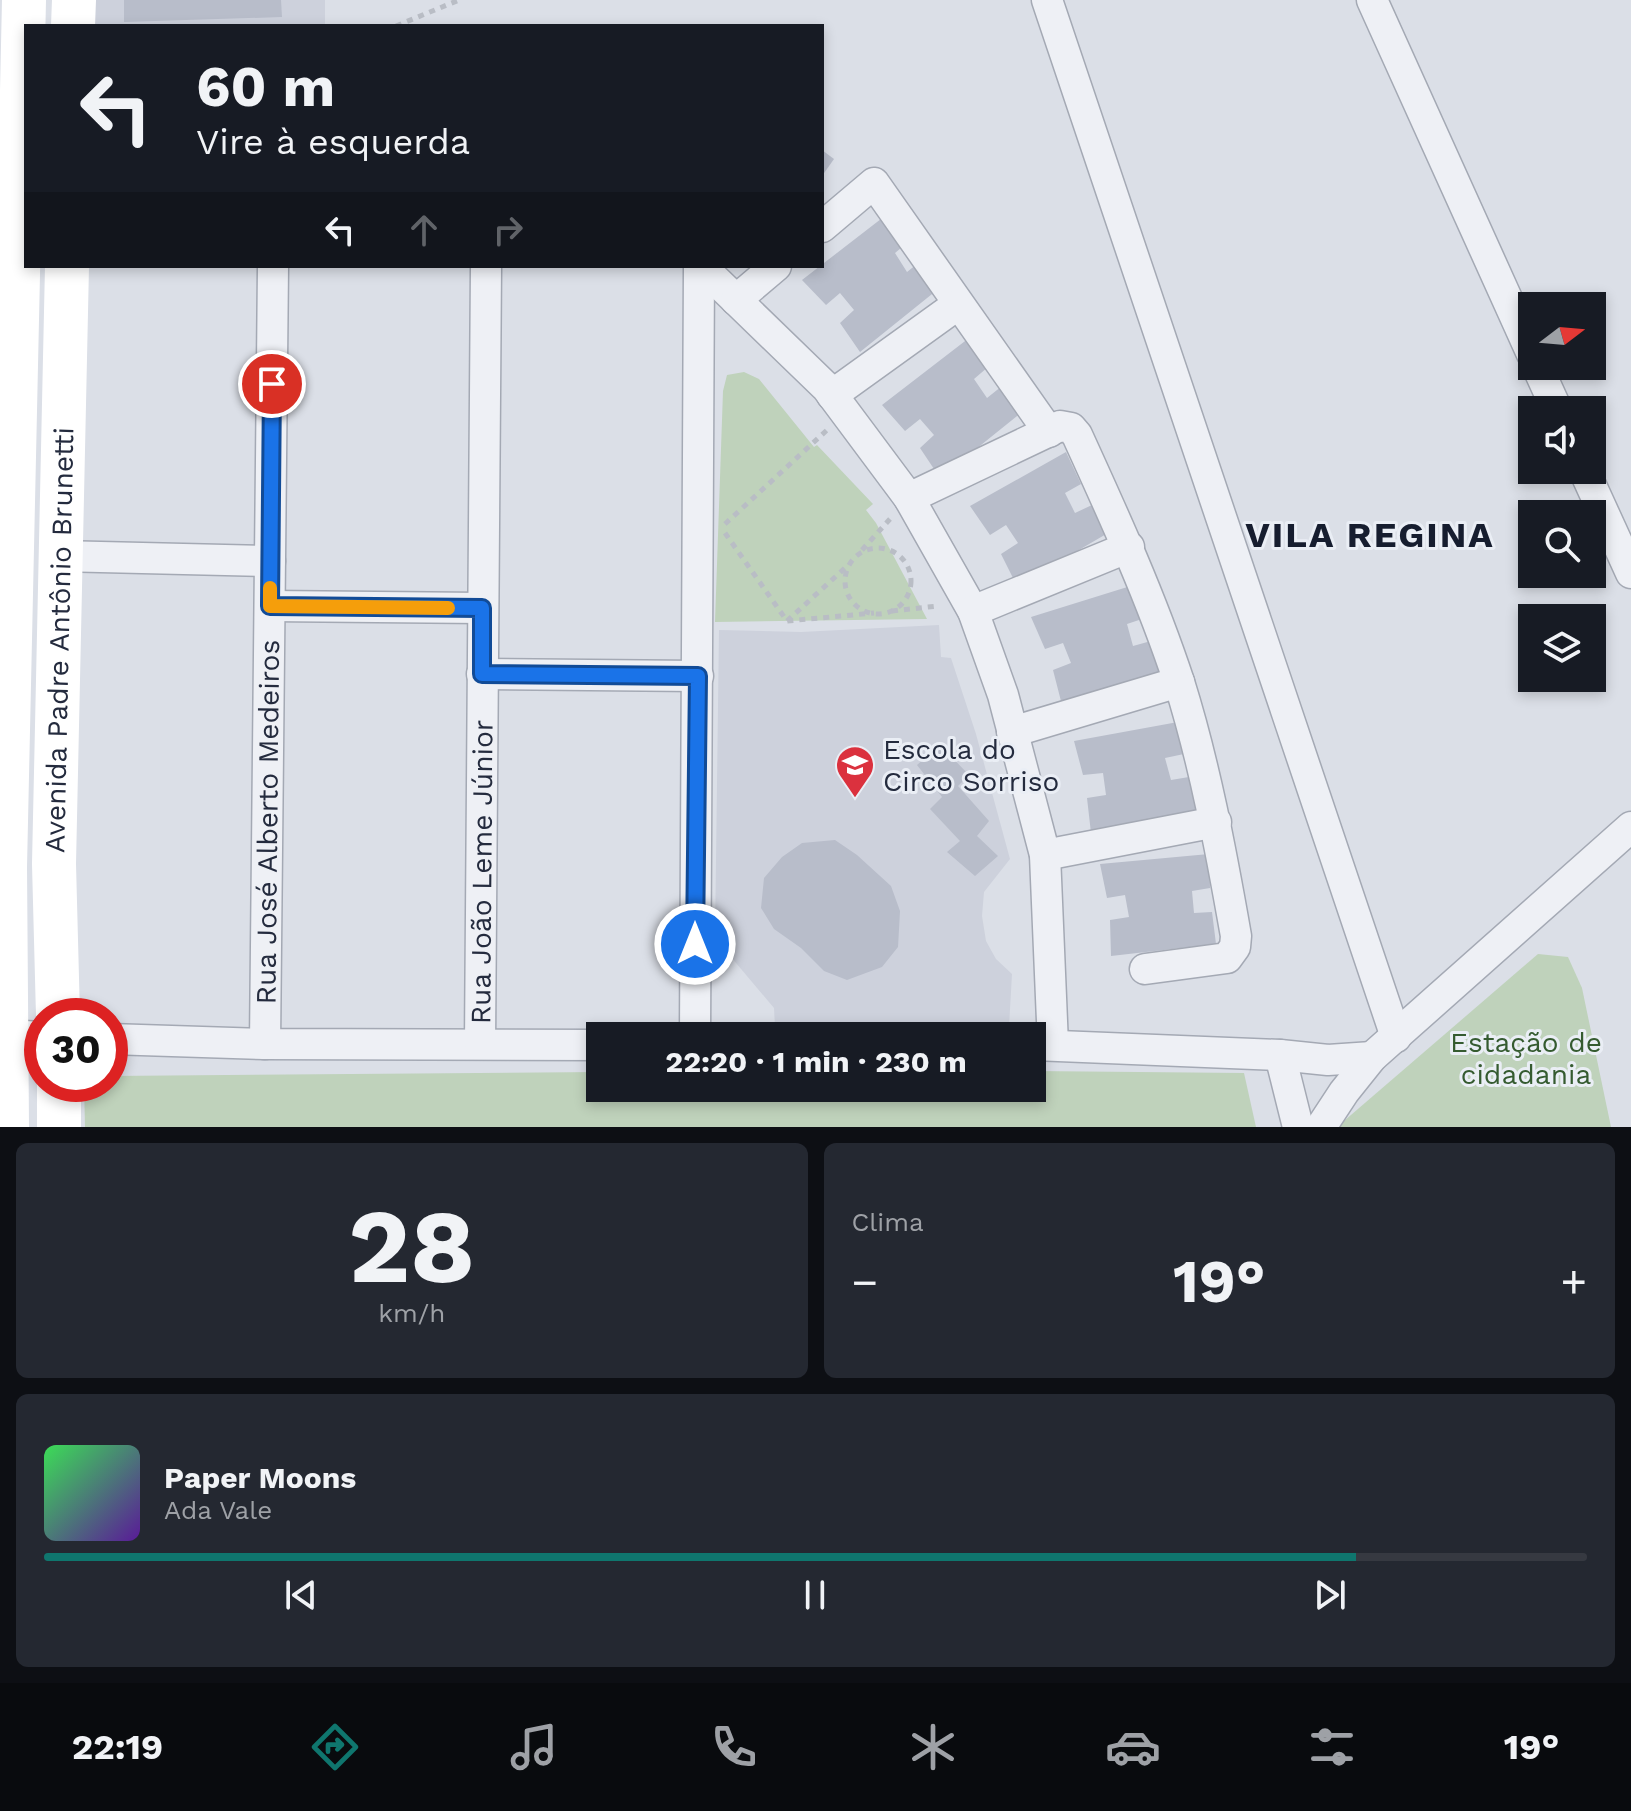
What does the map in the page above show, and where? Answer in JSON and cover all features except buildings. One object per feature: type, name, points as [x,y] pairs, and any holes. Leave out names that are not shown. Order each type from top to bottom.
[{"type":"main road","name":"Avenida Padre Antônio Brunetti","points":[[7,1127],[24,1036],[3,867],[7,369],[24,0]]},
{"type":"main road","points":[[73,24],[74,0]]},
{"type":"main road","name":"Avenida Padre Antônio Brunetti","points":[[58,998],[54,864],[67,268]]},
{"type":"main road","points":[[59,1102],[59,1127]]},
{"type":"street","points":[[1047,0],[1396,1037]]},
{"type":"street","points":[[1372,0],[1518,323]]},
{"type":"street","points":[[824,225],[874,183],[1049,432]]},
{"type":"street","name":"Rua José Alberto Medeiros","points":[[265,1044],[273,268]]},
{"type":"street","name":"Rua João Leme Júnior","points":[[480,1044],[486,268]]},
{"type":"street","points":[[695,1022],[700,268]]},
{"type":"street","points":[[702,268],[839,404],[909,498],[970,606],[1003,695],[1045,855],[1042,1022]]},
{"type":"street","points":[[736,300],[774,268]]},
{"type":"street","points":[[839,404],[957,305]]},
{"type":"street","points":[[7,369],[64,369]]},
{"type":"street","points":[[909,498],[1060,426],[1071,428],[1077,435],[1129,547],[1179,682],[1216,822],[1236,936],[1235,947],[1227,958],[1145,969]]},
{"type":"street","points":[[1590,484],[1631,573]]},
{"type":"street","points":[[970,606],[1129,547]]},
{"type":"street","points":[[59,556],[270,561]]},
{"type":"street","points":[[270,606],[482,608]]},
{"type":"street","points":[[482,674],[698,676]]},
{"type":"street","points":[[1012,732],[1179,682]]},
{"type":"street","points":[[1045,855],[1216,822]]},
{"type":"street","points":[[1321,1127],[1372,1057],[1631,827]]},
{"type":"street","points":[[3,867],[54,864]]},
{"type":"street","points":[[128,1040],[265,1044],[586,1045]]},
{"type":"street","points":[[1046,1045],[1280,1055],[1328,1060],[1372,1057]]},
{"type":"street","points":[[1280,1055],[1298,1127]]},
{"type":"path","points":[[401,24],[459,0]]},
{"type":"path","points":[[722,528],[839,404]]},
{"type":"path","points":[[698,492],[787,621]]},
{"type":"path","points":[[787,621],[849,565],[909,498]]},
{"type":"path","points":[[858,553],[879,547],[890,550],[906,564],[911,586],[907,596],[891,611]]},
{"type":"path","points":[[849,565],[845,582],[847,593],[860,609],[874,613]]},
{"type":"path","points":[[787,621],[970,606]]},
{"type":"shaded area","points":[[92,0],[325,0],[325,24],[90,24]]},
{"type":"shaded area","name":"Escola do Circo Sorriso","points":[[939,625],[941,657],[951,658],[976,734],[1010,859],[984,892],[982,916],[986,941],[996,959],[1012,974],[1009,1022],[775,1022],[774,1008],[715,938],[719,630],[801,632]]},
{"type":"green space","points":[[744,372],[759,379],[814,447],[817,445],[873,504],[866,510],[927,619],[715,622],[723,391],[727,375]]},
{"type":"green space","name":"Estação de cidadania","points":[[1538,954],[1568,957],[1582,988],[1611,1127],[1337,1127]]},
{"type":"green space","points":[[1046,1071],[1244,1073],[1256,1127],[85,1127],[84,1102],[128,1102],[128,1076],[586,1072],[586,1102],[1046,1102]]},
{"type":"slow traffic","points":[[270,588],[270,606],[448,608]]},
{"type":"place","name":"Escola do Circo Sorriso","points":[[855,799]]},
{"type":"district","name":"VILA REGINA","points":[[1370,535]]},
{"type":"route","points":[[272,384],[270,606],[482,608],[482,674],[698,676],[695,944]]}]
